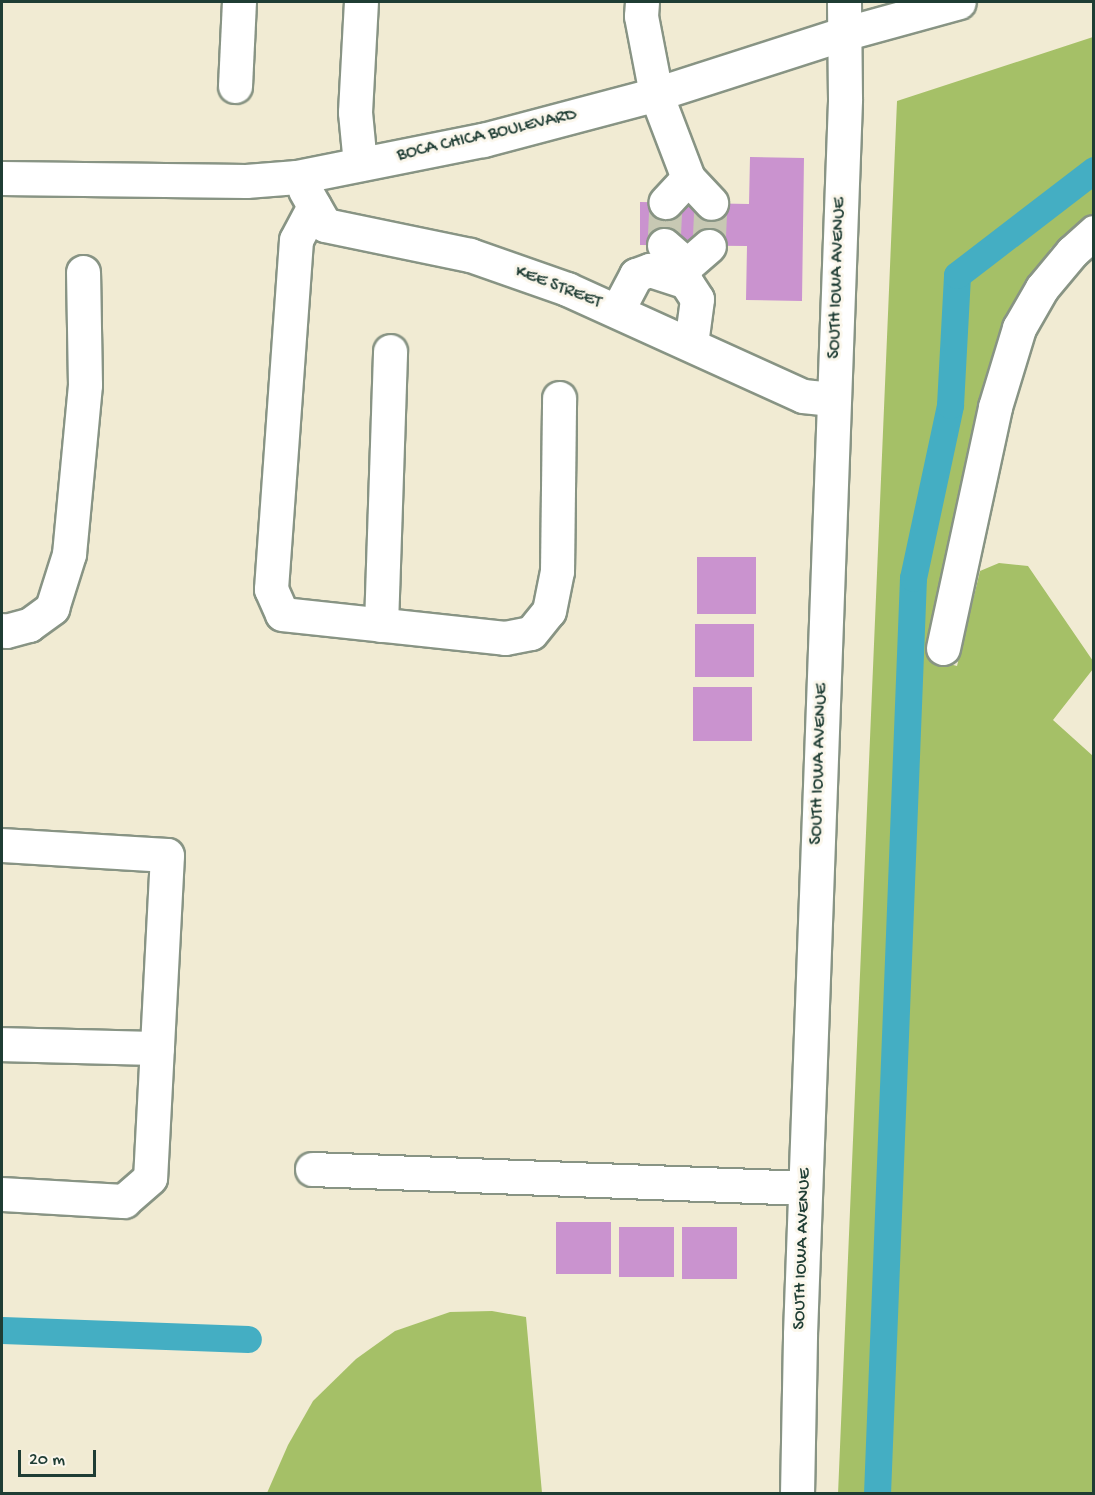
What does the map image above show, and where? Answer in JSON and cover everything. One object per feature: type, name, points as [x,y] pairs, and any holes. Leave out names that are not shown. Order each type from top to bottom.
[{"type":"street","points":[[235,86],[239,2]]},
{"type":"street","points":[[360,164],[355,112],[361,2]]},
{"type":"street","points":[[642,2],[641,16],[656,94],[688,178],[711,203]]},
{"type":"street","name":"SOUTH IOWA AVENUE","points":[[797,1494],[832,399],[845,99],[844,2]]},
{"type":"street","name":"BOCA CHICA BOULEVARD","points":[[2,178],[246,181],[297,177],[483,140],[656,94],[843,34],[958,2]]},
{"type":"street","name":"KEE STREET","points":[[297,177],[325,225],[470,255],[567,290],[617,311],[803,396],[832,399]]},
{"type":"street","points":[[666,202],[688,178]]},
{"type":"street","points":[[314,206],[296,240],[271,589],[282,614],[505,638],[531,633],[549,611],[557,571],[559,398]]},
{"type":"street","points":[[943,648],[995,408],[1019,328],[1042,288],[1072,252],[1094,232]]},
{"type":"street","points":[[617,311],[636,275],[687,260],[696,298],[691,344]]},
{"type":"street","points":[[2,630],[6,632],[28,625],[52,608],[69,554],[86,385],[83,272]]},
{"type":"street","points":[[381,625],[390,351]]},
{"type":"street","points":[[2,845],[167,855],[150,1178],[124,1201],[2,1194]]},
{"type":"street","points":[[2,1044],[157,1048]]},
{"type":"street","points":[[312,1169],[805,1188]]},
{"type":"green space","points":[[1093,37],[1093,213],[1051,248],[1024,291],[931,659],[957,666],[980,571],[999,563],[1028,566],[1093,661],[1093,669],[1053,720],[1093,756],[1093,1493],[838,1494],[897,101]]},
{"type":"green space","points":[[492,1311],[526,1317],[542,1493],[267,1493],[288,1445],[313,1401],[356,1359],[395,1331],[450,1312]]},
{"type":"building","points":[[750,157],[804,158],[802,301],[746,300],[747,246],[640,245],[640,202],[749,204]]},
{"type":"building","points":[[697,557],[756,557],[756,614],[697,614]]},
{"type":"building","points":[[695,624],[754,624],[754,677],[695,677]]},
{"type":"building","points":[[693,687],[752,687],[752,741],[693,741]]},
{"type":"building","points":[[556,1222],[611,1222],[611,1274],[556,1274]]},
{"type":"building","points":[[619,1227],[674,1227],[674,1277],[619,1277]]},
{"type":"building","points":[[682,1227],[737,1227],[737,1279],[682,1279]]},
{"type":"waterway","points":[[877,1494],[913,578],[950,405],[957,275],[1094,170]]},
{"type":"waterway","points":[[2,1330],[248,1339]]},
{"type":"tunnel","points":[[664,245],[666,202]]},
{"type":"tunnel","points":[[709,246],[711,203]]}]
